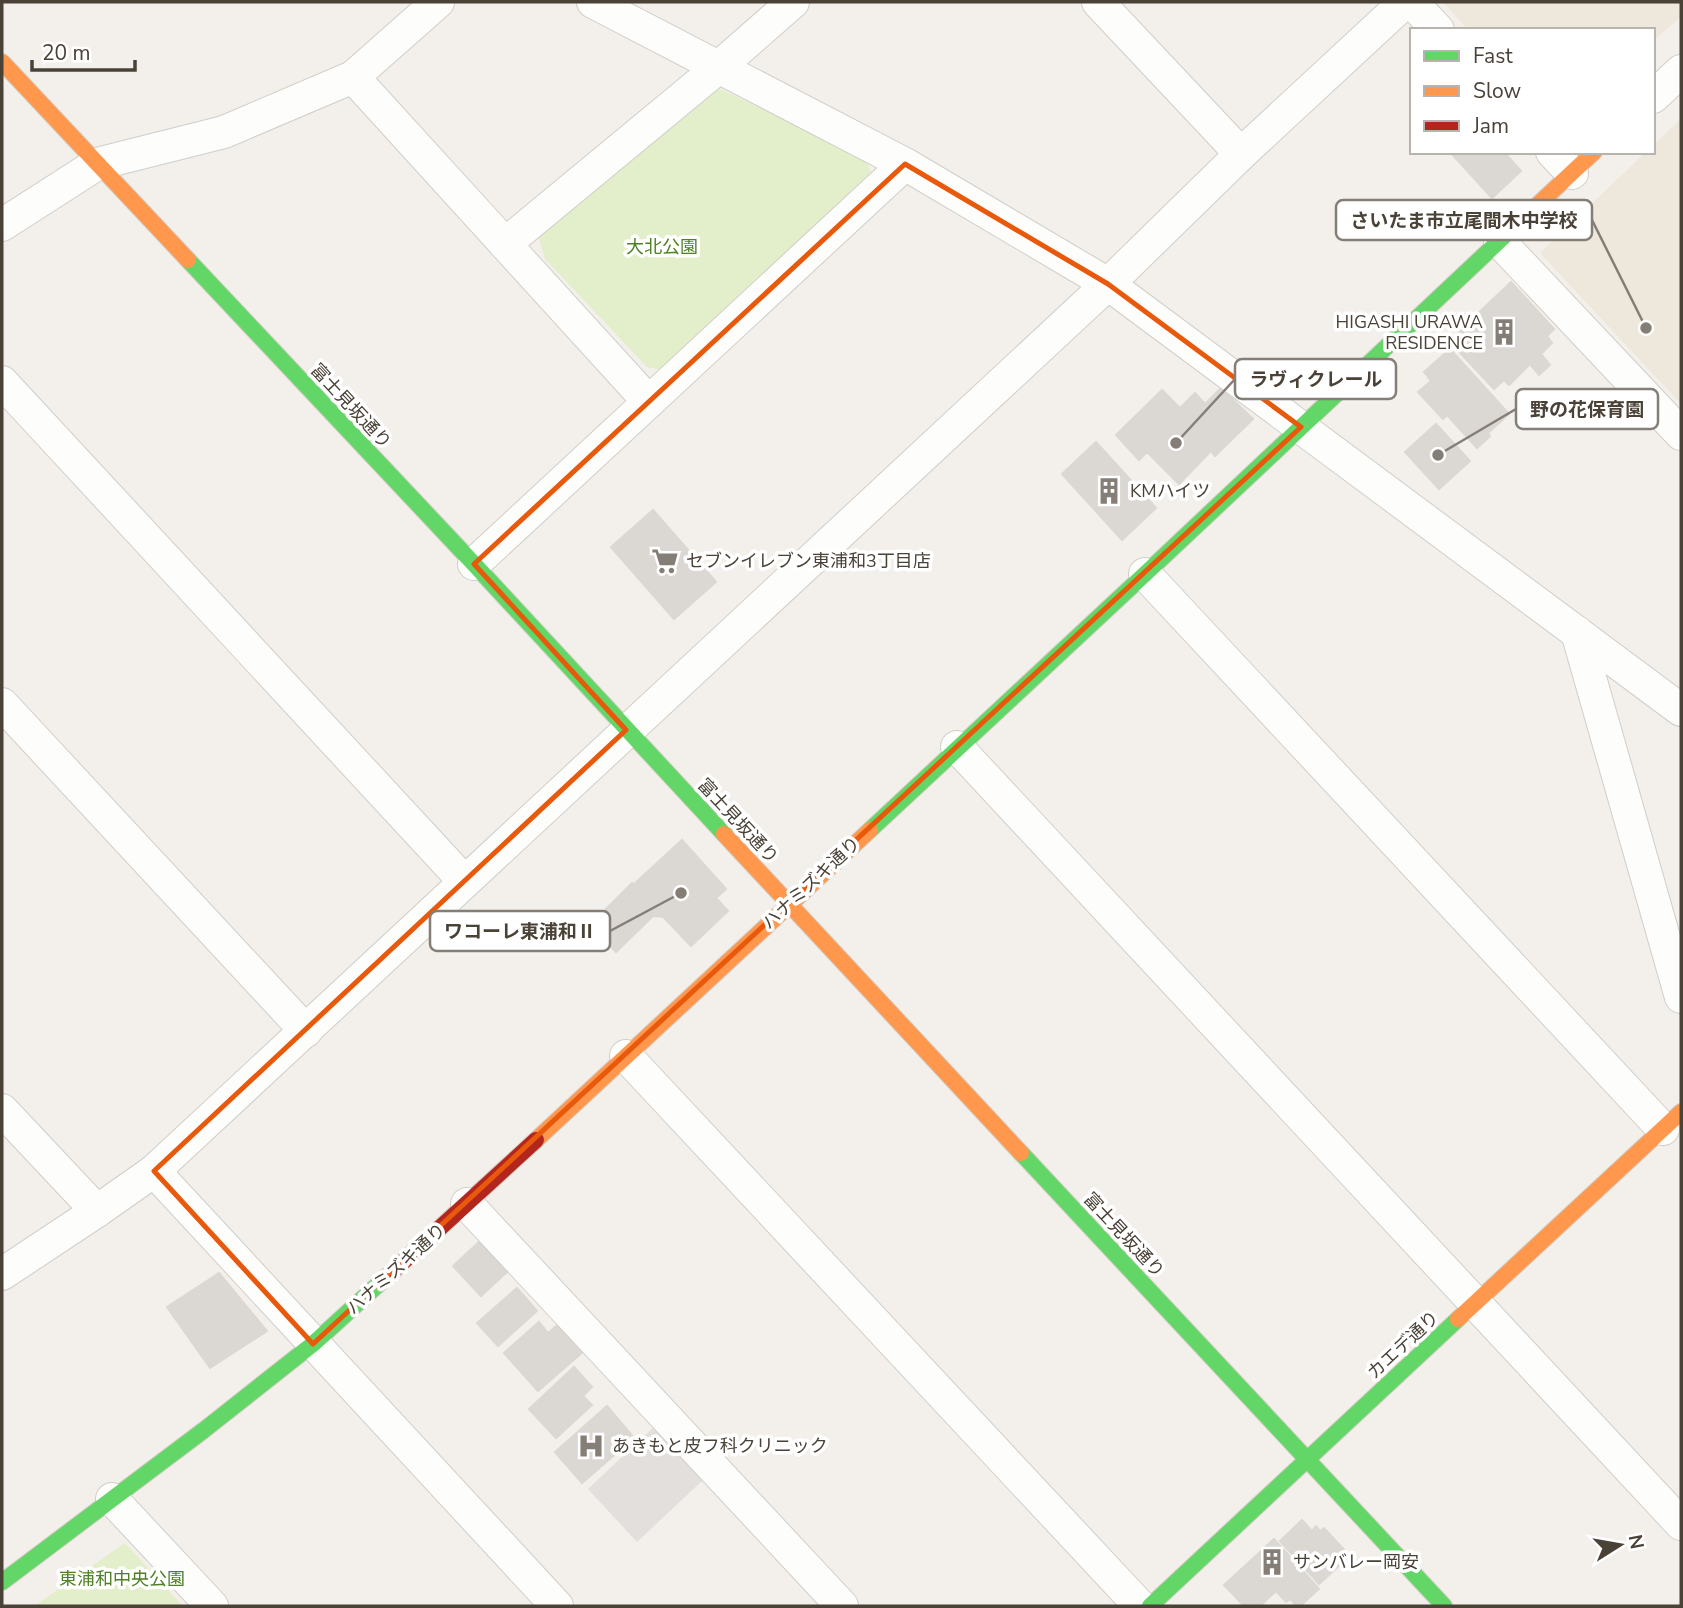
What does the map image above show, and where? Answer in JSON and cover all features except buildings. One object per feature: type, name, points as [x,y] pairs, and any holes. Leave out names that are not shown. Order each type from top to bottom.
[{"type":"street","points":[[2,225],[97,164],[224,132],[353,77],[438,2]]},
{"type":"street","points":[[593,2],[905,164],[1108,284],[1681,710]]},
{"type":"street","points":[[505,244],[719,67],[793,2]]},
{"type":"street","points":[[1098,2],[1241,154]]},
{"type":"street","points":[[2,1274],[154,1171],[1108,284],[1241,154],[1405,2]]},
{"type":"street","points":[[1412,2],[1436,28]]},
{"type":"street","name":"富士見坂通り","points":[[2,62],[474,564],[1444,1606]]},
{"type":"street","points":[[1655,95],[1681,71]]},
{"type":"street","points":[[353,77],[649,402]]},
{"type":"street","name":"ハナミズキ通り","points":[[2,1582],[313,1344],[467,1204],[1500,242],[1573,159]]},
{"type":"street","points":[[474,564],[905,164]]},
{"type":"street","points":[[1500,242],[1681,434]]},
{"type":"street","points":[[2,382],[464,881]]},
{"type":"street","points":[[1145,574],[1672,1120]]},
{"type":"street","points":[[1577,632],[1681,997]]},
{"type":"street","points":[[2,704],[306,1031]]},
{"type":"street","points":[[957,747],[1681,1524]]},
{"type":"street","points":[[626,1056],[1140,1606]]},
{"type":"street","points":[[2,1110],[97,1211]]},
{"type":"street","name":"カエデ通り","points":[[1150,1606],[1672,1120]]},
{"type":"street","points":[[154,1171],[557,1606]]},
{"type":"street","points":[[467,1204],[842,1606]]},
{"type":"street","points":[[112,1499],[212,1606]]},
{"type":"highlighted area","points":[[905,164],[1108,284],[1301,427],[313,1344],[154,1171],[626,730],[474,564]]},
{"type":"shaded area","points":[[1443,2],[1681,2],[1681,17],[1655,39],[1655,28],[1466,28]]},
{"type":"shaded area","points":[[1681,119],[1681,404],[1540,253],[1644,154],[1655,154],[1655,144]]},
{"type":"shaded area","points":[[655,1426],[704,1479],[637,1542],[588,1489]]},
{"type":"green space","name":"大北公園","points":[[716,87],[866,159],[871,172],[662,370],[647,367],[545,259],[538,235]]},
{"type":"green space","name":"東浦和中央公園","points":[[125,1543],[183,1606],[34,1606]]},
{"type":"traffic: fast","points":[[870,830],[1514,227]]},
{"type":"traffic: fast","points":[[188,260],[724,834]]},
{"type":"traffic: fast","points":[[1021,1153],[1444,1606]]},
{"type":"traffic: fast","points":[[2,1582],[313,1344],[394,1270]]},
{"type":"traffic: fast","points":[[1150,1606],[1458,1319]]},
{"type":"traffic: slow","points":[[2,62],[188,260]]},
{"type":"traffic: slow","points":[[1514,227],[1592,154]]},
{"type":"traffic: slow","points":[[536,1140],[870,830]]},
{"type":"traffic: slow","points":[[724,834],[1021,1153]]},
{"type":"traffic: slow","points":[[1458,1319],[1681,1112]]},
{"type":"traffic: jam","points":[[394,1270],[536,1140]]},
{"type":"place","name":"さいたま市立尾間木中学校","points":[[1646,328]]},
{"type":"place","name":"HIGASHI URAWA RESIDENCE","points":[[1504,332]]},
{"type":"place","name":"ラヴィクレール","points":[[1176,443]]},
{"type":"place","name":"野の花保育園","points":[[1438,455]]},
{"type":"place","name":"KMハイツ","points":[[1109,491]]},
{"type":"place","name":"セブンイレブン東浦和3丁目店","points":[[665,561]]},
{"type":"place","name":"ワコーレ東浦和Ⅱ","points":[[681,893]]},
{"type":"place","name":"あきもと皮フ科クリニック","points":[[591,1446]]},
{"type":"place","name":"サンバレー岡安","points":[[1272,1562]]}]
